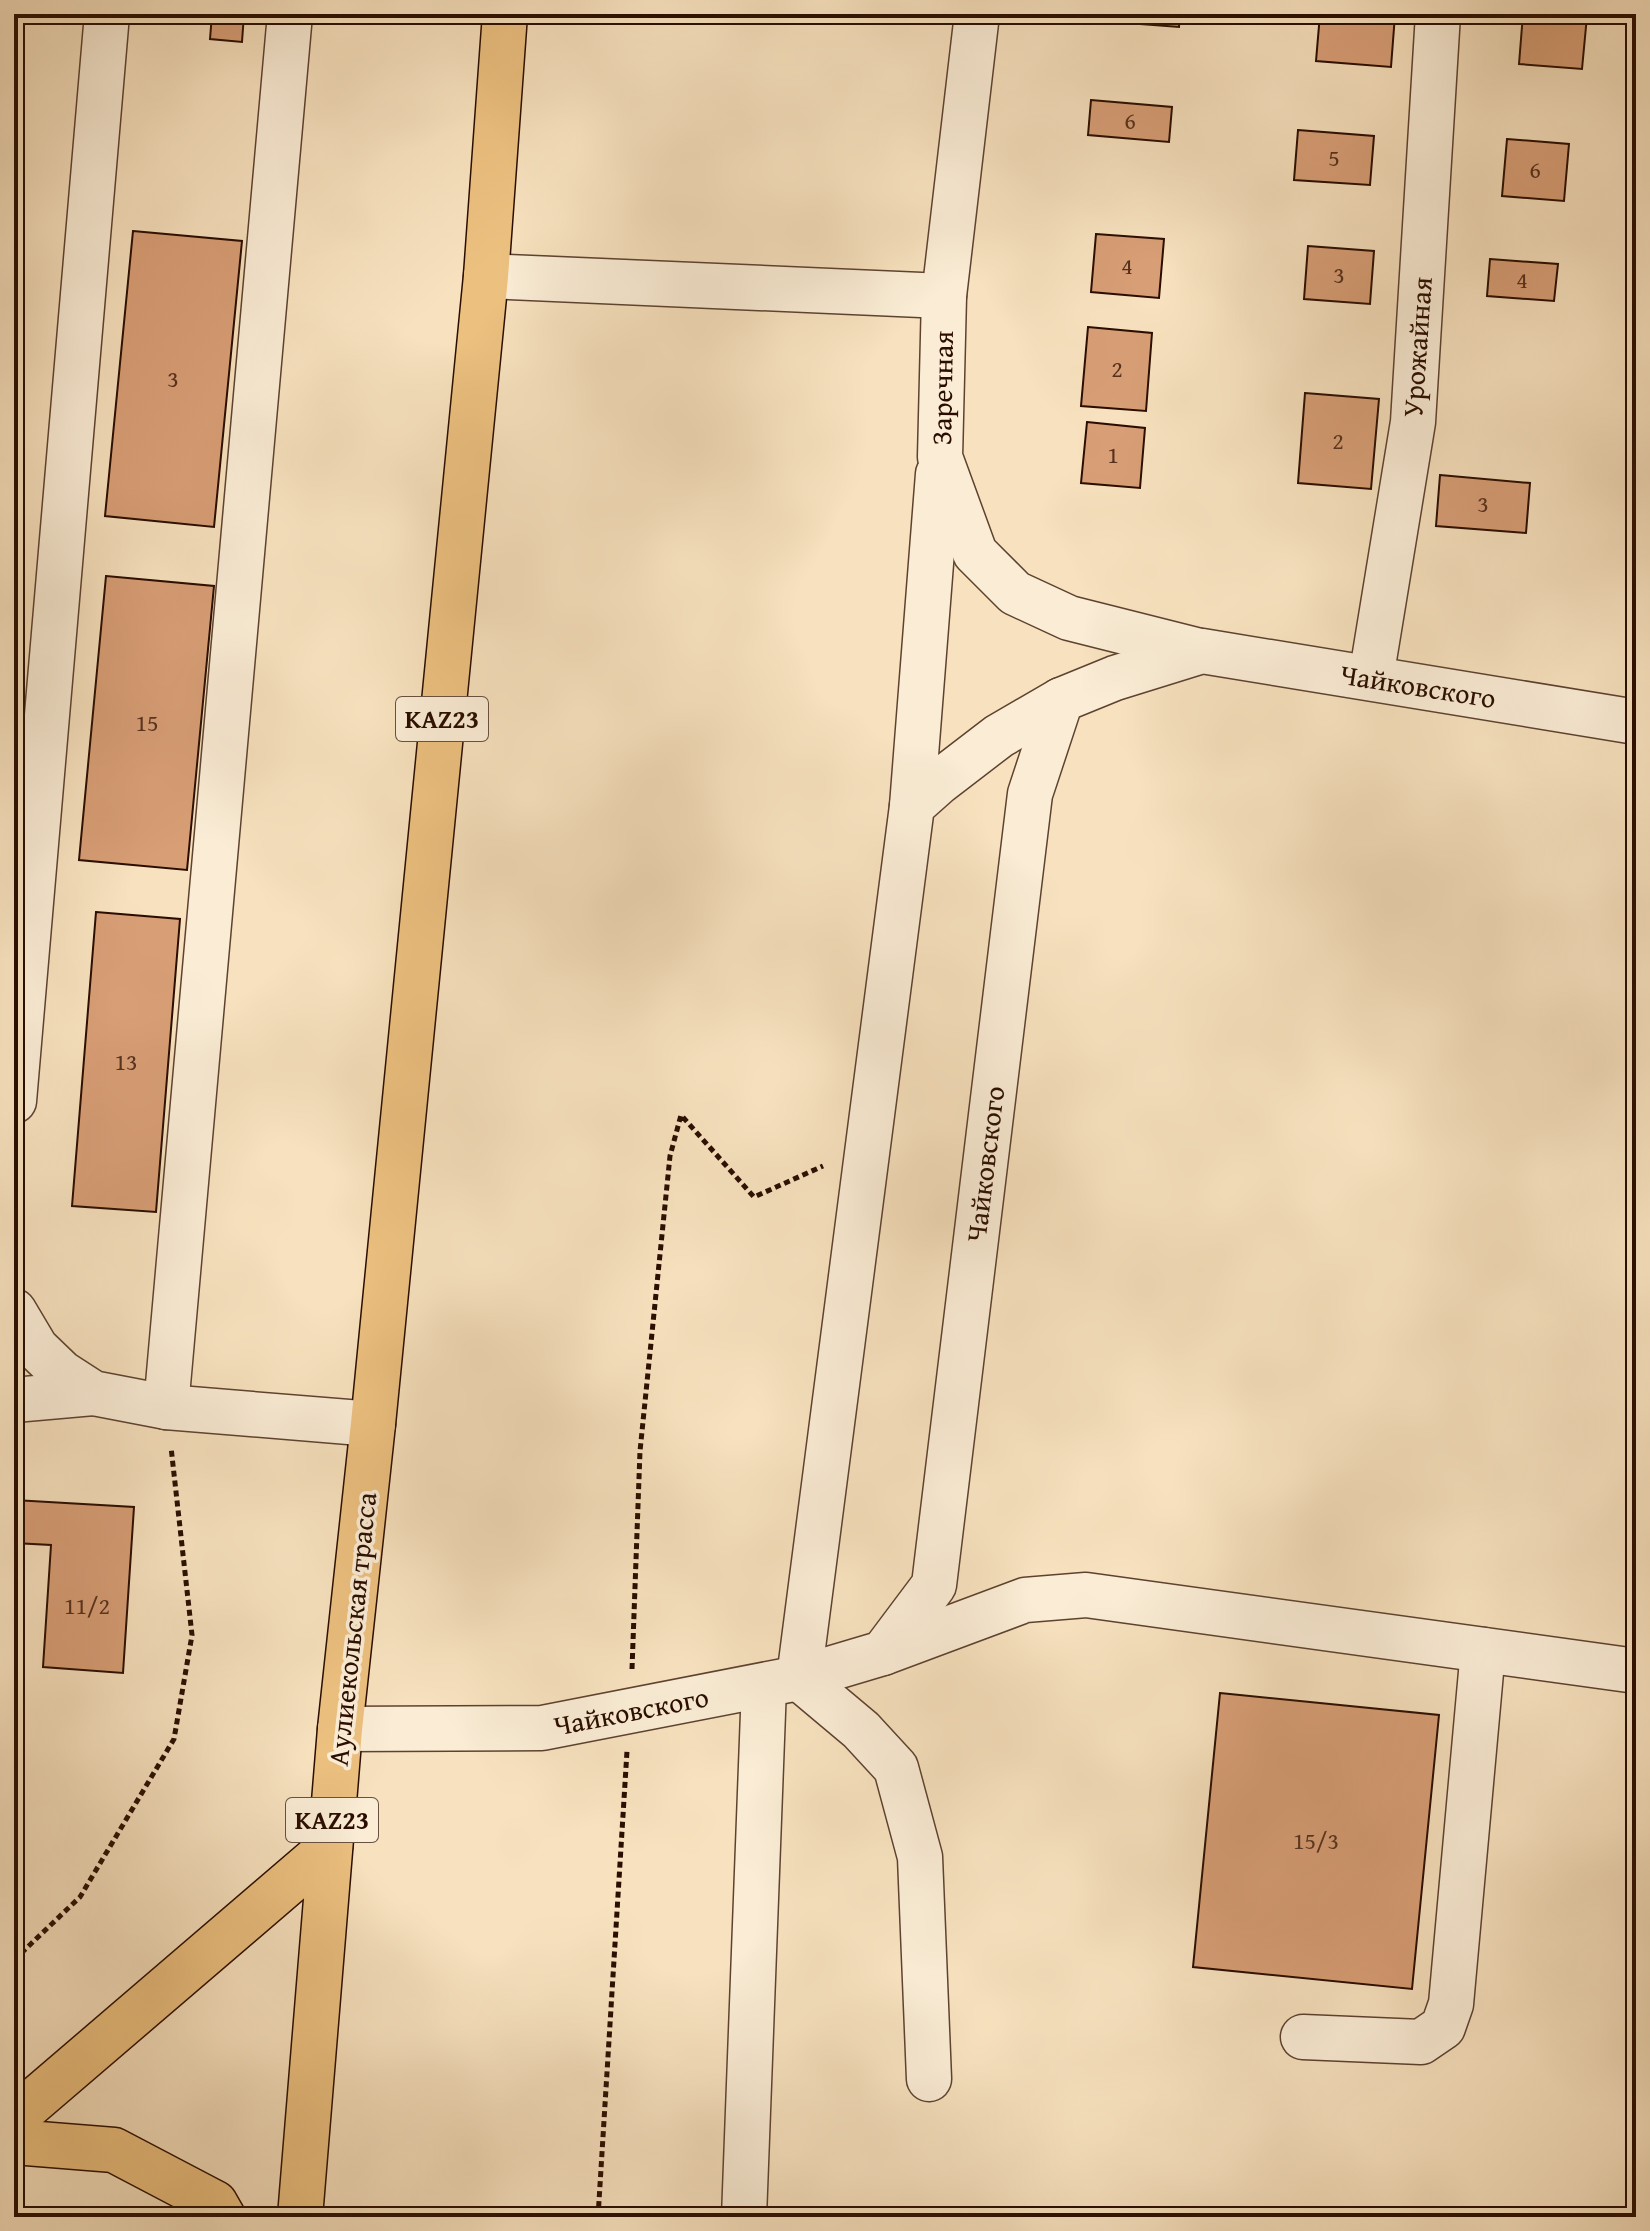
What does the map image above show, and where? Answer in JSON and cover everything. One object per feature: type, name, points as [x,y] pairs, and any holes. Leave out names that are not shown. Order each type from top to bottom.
[{"type":"main road","name":"KAZ23","points":[[373,1424],[486,276],[505,14]]},
{"type":"main road","name":"Аулиекольская трасса","points":[[300,2217],[340,1729],[373,1424]]},
{"type":"main road","points":[[14,2118],[330,1847]]},
{"type":"main road","points":[[14,2142],[114,2150],[215,2203],[223,2217]]},
{"type":"street","points":[[14,1101],[107,14]]},
{"type":"street","points":[[166,1407],[290,14]]},
{"type":"street","name":"Заречная","points":[[977,14],[944,296],[940,457],[975,553],[1015,593],[1069,618],[1202,651]]},
{"type":"street","name":"Урожайная","points":[[1371,678],[1413,422],[1438,14]]},
{"type":"street","points":[[486,276],[944,296]]},
{"type":"street","points":[[744,2217],[781,1682],[868,1145],[912,806],[940,457]]},
{"type":"street","name":"Чайковского","points":[[340,1729],[542,1728],[781,1682],[883,1653],[934,1585],[1030,794],[1061,700],[1115,678],[1202,651],[1636,722]]},
{"type":"street","points":[[912,806],[999,736],[1061,700]]},
{"type":"street","points":[[14,1311],[36,1348],[62,1373],[93,1393]]},
{"type":"street","points":[[14,1400],[93,1393],[166,1407],[373,1424]]},
{"type":"street","points":[[883,1653],[1025,1600],[1086,1595],[1636,1671]]},
{"type":"street","points":[[1303,2037],[1421,2042],[1443,2027],[1451,2004],[1483,1650]]},
{"type":"street","points":[[781,1682],[861,1730],[896,1768],[920,1857],[929,2079]]},
{"type":"path","points":[[598,2217],[629,1711],[640,1451],[670,1156],[681,1115],[754,1197],[868,1145]]},
{"type":"path","points":[[14,1960],[80,1897],[174,1739],[192,1635],[166,1407]]},
{"type":"building","points":[[212,14],[244,14],[242,42],[210,39]]},
{"type":"building","points":[[1114,14],[1180,14],[1179,27],[1114,22]]},
{"type":"building","points":[[1320,14],[1395,15],[1391,67],[1316,61]]},
{"type":"building","points":[[1523,14],[1587,16],[1582,69],[1519,64]]},
{"type":"building","points":[[1091,100],[1172,107],[1169,142],[1088,135]]},
{"type":"building","points":[[1298,130],[1374,136],[1370,185],[1294,180]]},
{"type":"building","points":[[1507,139],[1569,144],[1564,201],[1502,196]]},
{"type":"building","points":[[133,231],[242,241],[214,527],[105,516]]},
{"type":"building","points":[[1096,234],[1164,239],[1159,298],[1091,292]]},
{"type":"building","points":[[1308,246],[1374,251],[1370,304],[1304,299]]},
{"type":"building","points":[[1490,259],[1558,264],[1554,301],[1487,296]]},
{"type":"building","points":[[1088,327],[1152,333],[1146,411],[1081,406]]},
{"type":"building","points":[[1305,393],[1379,399],[1371,489],[1298,483]]},
{"type":"building","points":[[1087,422],[1145,428],[1140,488],[1081,483]]},
{"type":"building","points":[[1440,475],[1530,483],[1526,533],[1436,526]]},
{"type":"building","points":[[106,576],[214,586],[187,870],[79,860]]},
{"type":"building","points":[[96,912],[180,919],[156,1212],[72,1206]]},
{"type":"building","points":[[14,1500],[134,1507],[123,1673],[43,1667],[51,1545],[14,1543]]},
{"type":"building","points":[[1220,1693],[1439,1715],[1412,1989],[1193,1967]]}]
